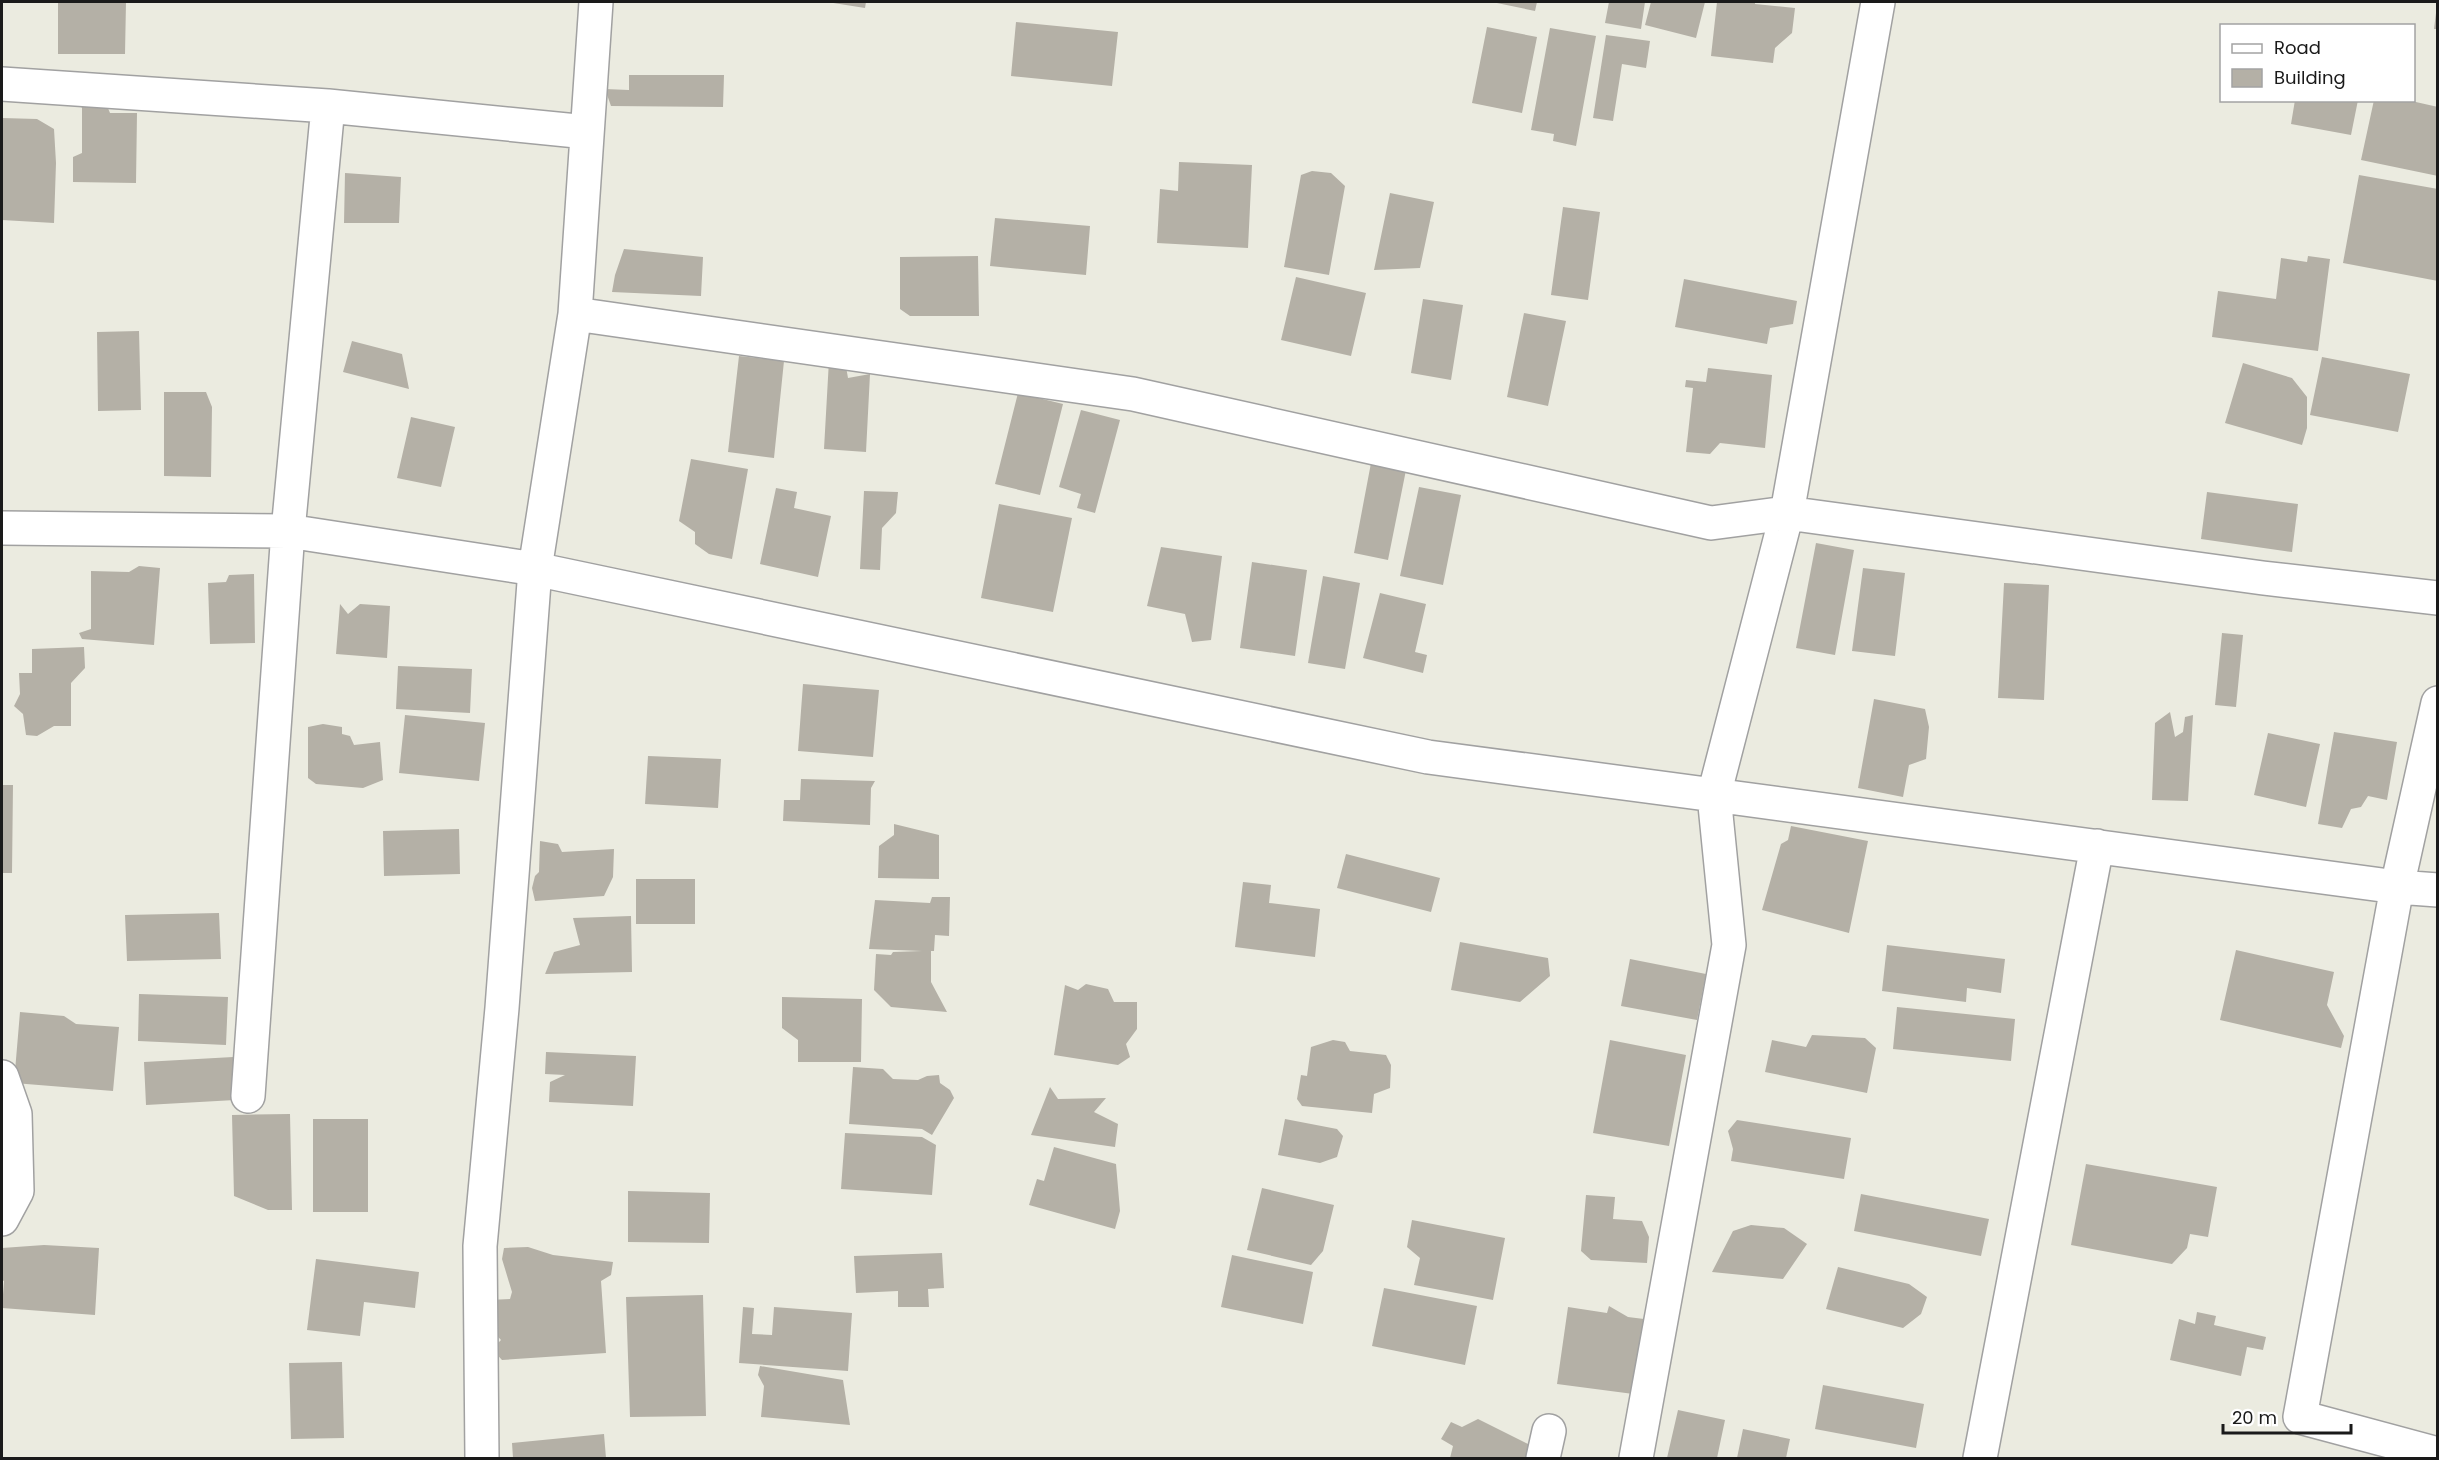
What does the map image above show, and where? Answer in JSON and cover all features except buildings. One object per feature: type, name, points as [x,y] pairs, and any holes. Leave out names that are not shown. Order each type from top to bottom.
[{"type":"street","points":[[482,1458],[480,1246],[502,1008],[535,569],[575,314],[596,2]]},
{"type":"street","points":[[1636,1458],[1730,945],[1714,795],[1787,513],[1878,2]]},
{"type":"street","points":[[2,84],[328,106],[587,132]]},
{"type":"street","points":[[248,1096],[288,531],[328,106]]},
{"type":"street","points":[[575,314],[1133,394],[1711,523],[1787,513],[2263,578],[2438,598]]},
{"type":"street","points":[[2,528],[288,531],[535,569],[1428,757],[2397,887],[2438,890]]},
{"type":"street","points":[[2438,704],[2397,887],[2300,1417],[2438,1454]]},
{"type":"street","points":[[1980,1458],[2097,846]]},
{"type":"street","points":[[2,1077],[15,1114],[17,1191],[2,1219]]}]
